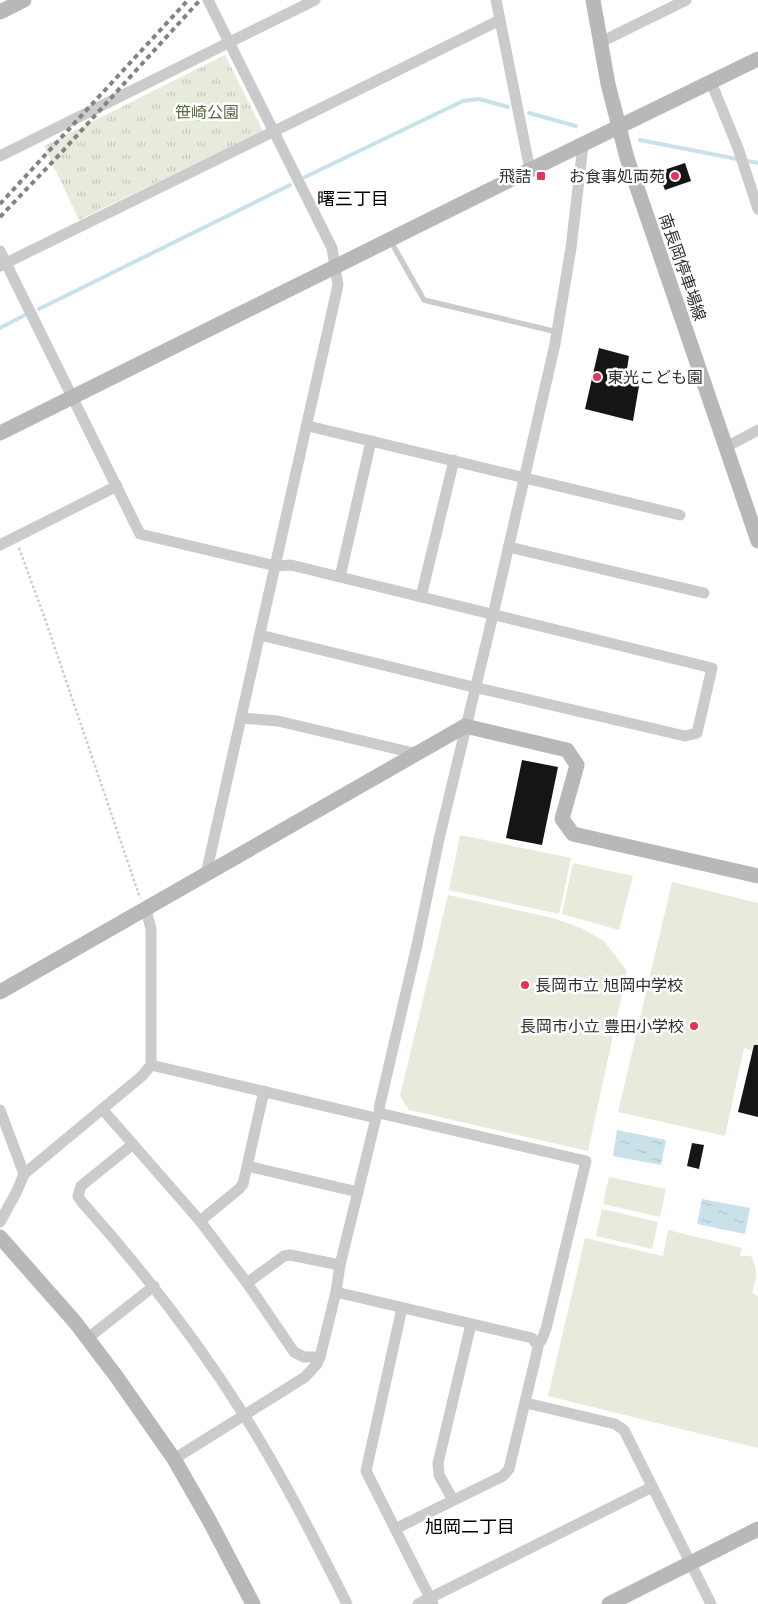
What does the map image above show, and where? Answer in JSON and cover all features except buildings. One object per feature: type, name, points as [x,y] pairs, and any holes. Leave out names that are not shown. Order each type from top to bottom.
[{"type":"street","points":[[0,12],[24,0]]},
{"type":"street","points":[[206,874],[308,426],[338,285],[332,248],[208,0]]},
{"type":"street","points":[[0,156],[315,0]]},
{"type":"street","points":[[496,0],[530,170]]},
{"type":"street","name":"南長岡停車場線","points":[[593,0],[599,43],[618,128],[627,158],[758,541]]},
{"type":"street","points":[[599,43],[686,0]]},
{"type":"street","points":[[3,265],[500,20]]},
{"type":"street","points":[[0,433],[530,170],[758,60]]},
{"type":"street","points":[[711,82],[738,148],[758,209]]},
{"type":"street","points":[[174,1459],[305,1377],[317,1364],[320,1356],[336,1292],[340,1265],[418,945],[439,839],[493,615],[557,332],[575,216],[583,145]]},
{"type":"street","points":[[0,251],[3,265],[73,397],[140,534],[276,566],[290,565],[712,668],[697,733],[686,736],[260,635]]},
{"type":"street","points":[[308,426],[680,515]]},
{"type":"street","points":[[726,447],[758,430]]},
{"type":"street","points":[[340,577],[371,441]]},
{"type":"street","points":[[421,597],[454,460]]},
{"type":"street","points":[[0,546],[117,486]]},
{"type":"street","points":[[508,547],[704,594]]},
{"type":"street","points":[[242,718],[278,721],[418,754]]},
{"type":"street","points":[[0,992],[465,726],[567,750],[577,765],[562,819],[573,834],[758,876]]},
{"type":"street","points":[[0,1222],[17,1192],[24,1174],[103,1110],[142,1076],[151,1065],[151,929],[146,910]]},
{"type":"street","points":[[151,1065],[586,1161],[546,1329],[541,1341],[537,1344]]},
{"type":"street","points":[[200,1220],[243,1184],[264,1091]]},
{"type":"street","points":[[0,1110],[24,1174]]},
{"type":"street","points":[[103,1110],[200,1220],[247,1283],[294,1352],[304,1357],[320,1356]]},
{"type":"street","points":[[133,1144],[81,1186],[78,1196],[154,1286],[193,1339],[244,1415],[296,1506],[347,1604]]},
{"type":"street","points":[[247,1166],[358,1192]]},
{"type":"street","points":[[0,1237],[42,1282],[88,1338],[174,1459],[210,1520],[253,1604]]},
{"type":"street","points":[[247,1283],[284,1256],[290,1255],[340,1265]]},
{"type":"street","points":[[88,1338],[154,1286]]},
{"type":"street","points":[[336,1292],[532,1338],[537,1344],[538,1352],[507,1473],[395,1529]]},
{"type":"street","points":[[402,1308],[366,1471],[431,1601]]},
{"type":"street","points":[[453,1500],[439,1476],[438,1462],[472,1324]]},
{"type":"street","points":[[526,1403],[615,1424],[624,1430],[711,1604]]},
{"type":"street","points":[[418,1604],[431,1601],[652,1487]]},
{"type":"street","points":[[609,1604],[758,1529]]},
{"type":"lane","points":[[390,240],[424,300],[557,332]]},
{"type":"path","points":[[15,538],[146,910]]},
{"type":"green space","name":"笹崎公園","points":[[225,55],[263,131],[79,220],[44,146]]},
{"type":"green space","points":[[460,835],[571,858],[559,914],[449,890]]},
{"type":"green space","points":[[573,863],[633,876],[619,930],[562,914]]},
{"type":"green space","name":"長岡市小立 豊田小学校","points":[[672,882],[758,903],[758,1052],[744,1048],[725,1136],[618,1112]]},
{"type":"green space","name":"長岡市立 旭岡中学校","points":[[448,895],[553,918],[581,928],[604,941],[627,971],[588,1151],[409,1110],[400,1096]]},
{"type":"green space","points":[[609,1177],[666,1189],[660,1217],[603,1204]]},
{"type":"green space","points":[[602,1209],[658,1222],[652,1249],[596,1236]]},
{"type":"green space","points":[[668,1230],[742,1248],[740,1256],[751,1256],[756,1270],[752,1293],[758,1296],[758,1448],[548,1396],[585,1238],[663,1256]]},
{"type":"water","points":[[617,1130],[666,1140],[661,1165],[613,1156]]},
{"type":"water","points":[[702,1199],[750,1208],[745,1234],[697,1224]]},
{"type":"waterway","points":[[305,177],[463,101],[479,99],[508,107]]},
{"type":"waterway","points":[[529,113],[576,126]]},
{"type":"waterway","points":[[640,140],[758,163]]},
{"type":"waterway","points":[[39,309],[290,185]]},
{"type":"waterway","points":[[0,328],[25,315]]},
{"type":"railway","points":[[0,204],[188,0]]},
{"type":"railway","points":[[0,217],[200,0]]},
{"type":"place","name":"飛詰","points":[[541,176]]},
{"type":"place","name":"お食事処両苑","points":[[675,176]]},
{"type":"place","name":"東光こども園","points":[[597,377]]},
{"type":"place","name":"長岡市立 旭岡中学校","points":[[525,985]]},
{"type":"place","name":"長岡市小立 豊田小学校","points":[[694,1026]]},
{"type":"district","name":"曙三丁目","points":[[353,199]]},
{"type":"district","name":"旭岡二丁目","points":[[470,1527]]}]
